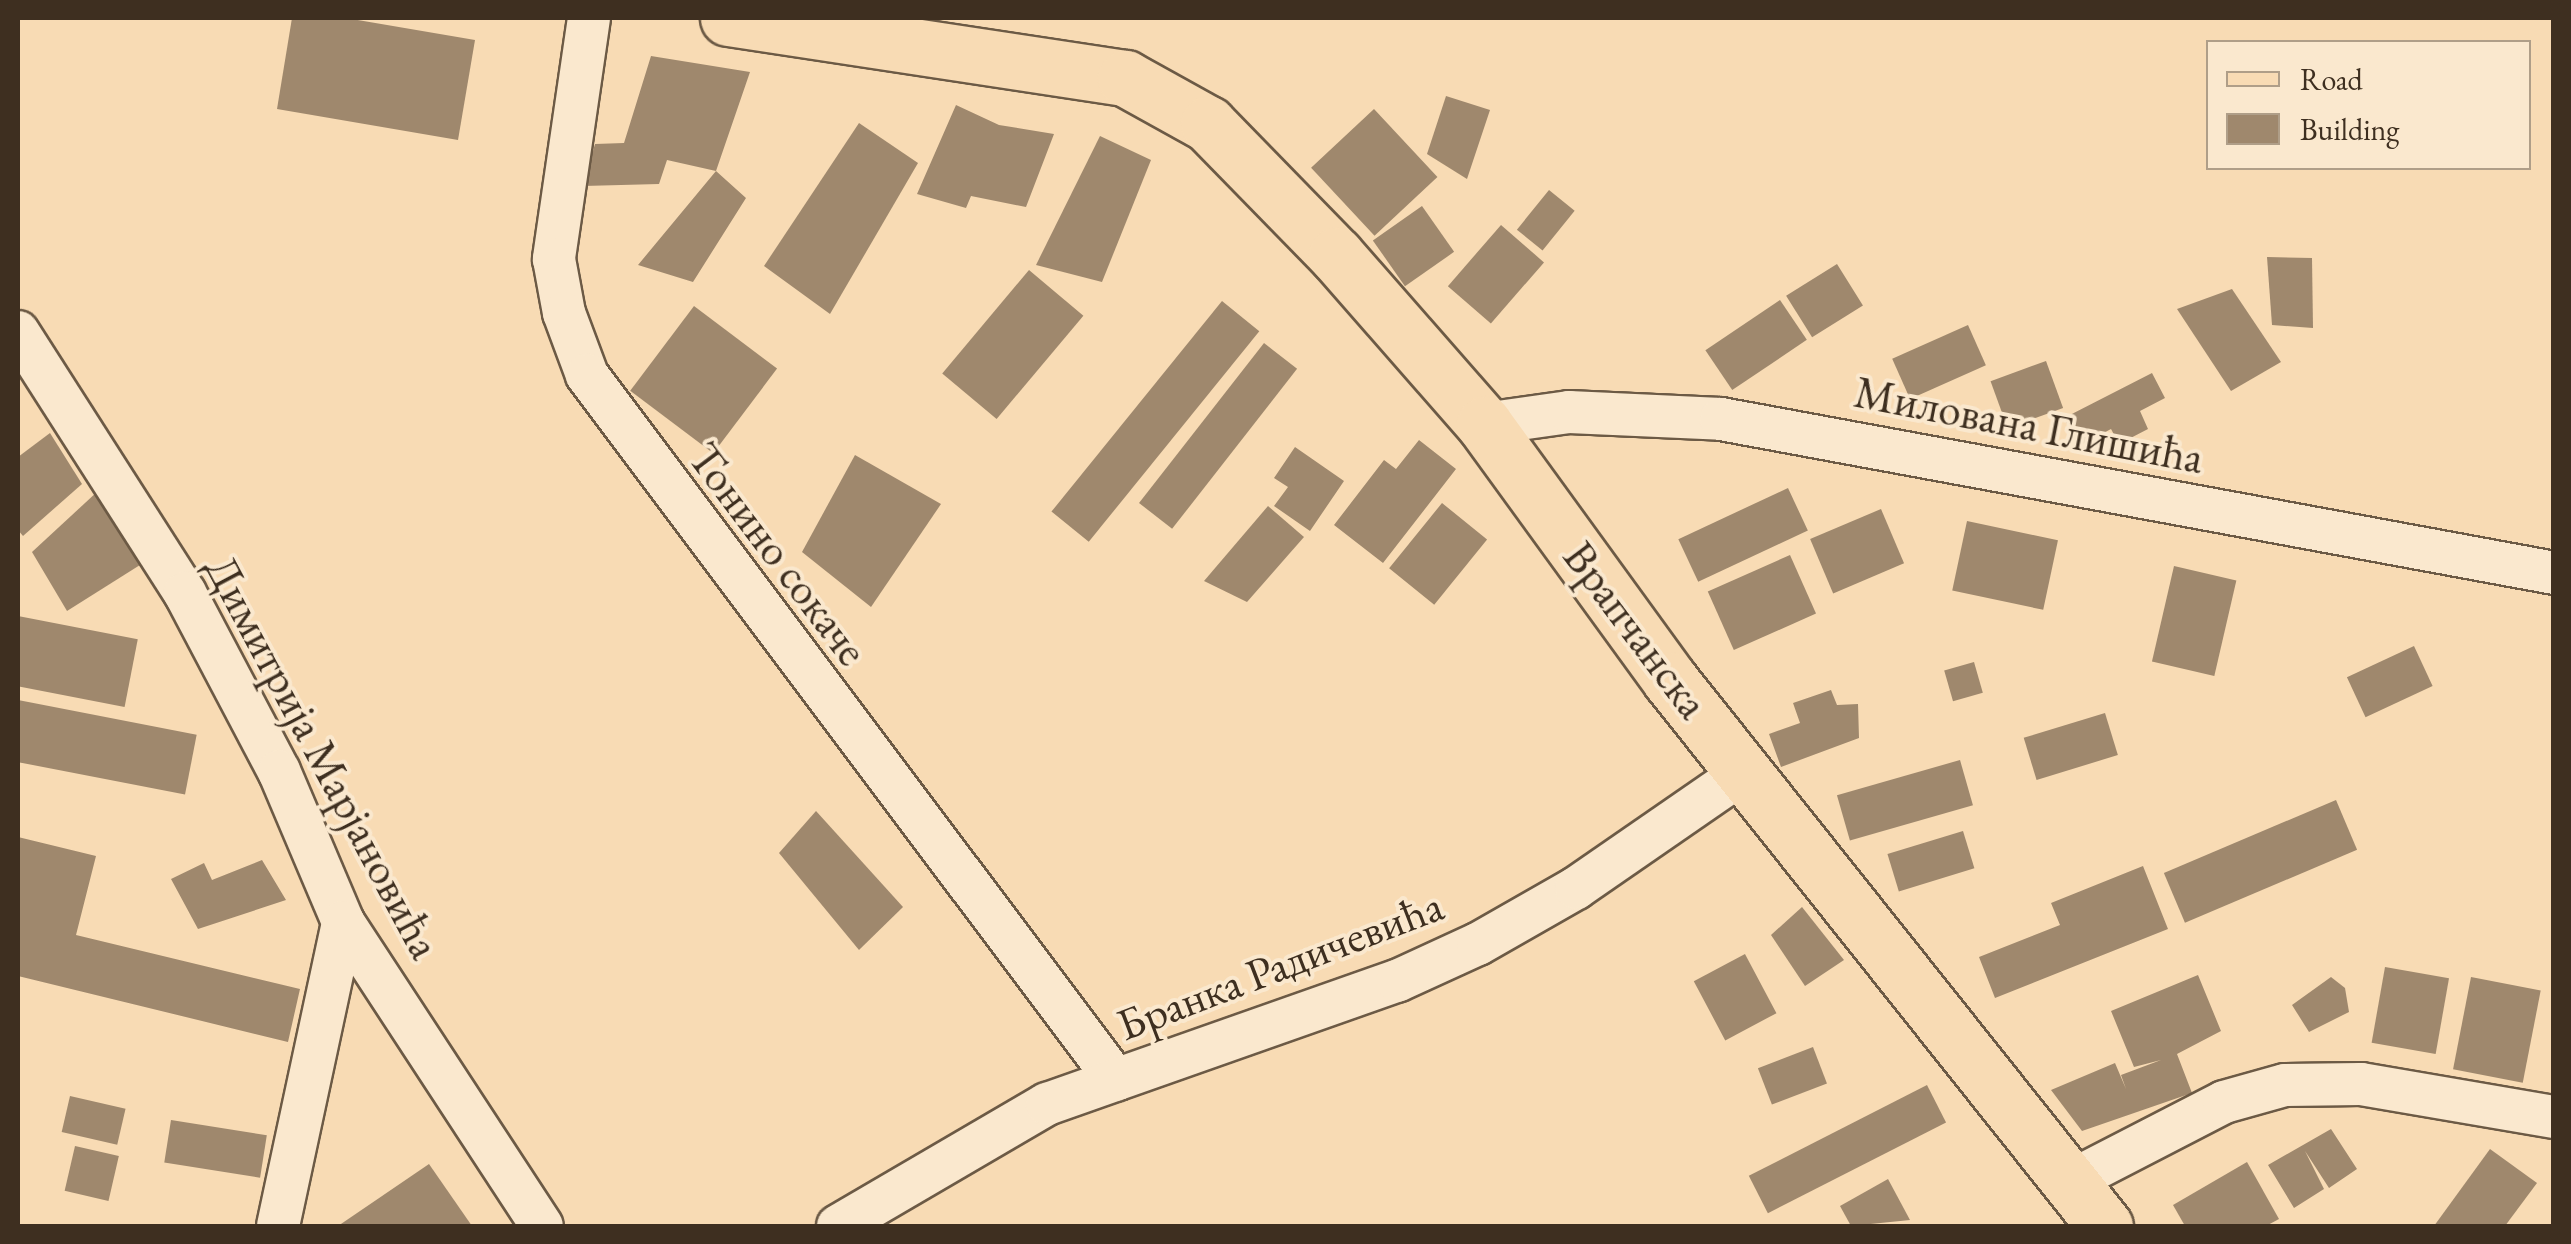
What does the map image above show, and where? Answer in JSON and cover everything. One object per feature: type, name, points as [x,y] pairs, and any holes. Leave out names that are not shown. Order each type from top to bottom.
[{"type":"main road","name":"Врапчанска","points":[[728,18],[1125,78],[1208,124],[1336,255],[1484,424],[1743,772],[2105,1226]]},
{"type":"street","name":"Тонино сокаче","points":[[589,18],[554,259],[564,314],[586,375],[1116,1080]]},
{"type":"street","name":"Димитрија Марјановића","points":[[18,332],[185,593],[278,771],[343,922],[542,1226]]},
{"type":"street","name":"Милована Глишића","points":[[1484,424],[1569,412],[1721,419],[2554,574]]},
{"type":"street","name":"Бранка Радичевића","points":[[838,1226],[1047,1104],[1435,965],[1576,888],[1743,772]]},
{"type":"street","points":[[278,1226],[343,922]]},
{"type":"street","points":[[2071,1181],[2224,1102],[2285,1085],[2361,1084],[2554,1117]]},
{"type":"building","points":[[292,18],[346,18],[475,40],[458,140],[277,109]]},
{"type":"building","points":[[651,56],[750,72],[716,171],[667,160],[659,184],[583,186],[595,144],[624,143]]},
{"type":"building","points":[[1446,96],[1490,110],[1467,179],[1427,154]]},
{"type":"building","points":[[956,105],[999,125],[1054,134],[1026,207],[971,196],[966,208],[917,194]]},
{"type":"building","points":[[1374,109],[1437,177],[1375,236],[1311,168]]},
{"type":"building","points":[[859,123],[918,163],[830,314],[764,266]]},
{"type":"building","points":[[1100,136],[1151,160],[1102,282],[1036,265]]},
{"type":"building","points":[[716,171],[746,198],[693,282],[638,265]]},
{"type":"building","points":[[1549,190],[1575,211],[1543,250],[1517,230]]},
{"type":"building","points":[[1422,206],[1454,252],[1405,286],[1373,240]]},
{"type":"building","points":[[1501,225],[1544,262],[1491,324],[1448,286]]},
{"type":"building","points":[[2267,257],[2312,258],[2313,328],[2272,325]]},
{"type":"building","points":[[1837,264],[1863,306],[1812,337],[1786,296]]},
{"type":"building","points":[[1029,270],[1083,316],[997,419],[942,373]]},
{"type":"building","points":[[2232,289],[2281,362],[2231,391],[2177,309]]},
{"type":"building","points":[[1780,300],[1807,340],[1732,390],[1705,350]]},
{"type":"building","points":[[1222,301],[1259,331],[1089,542],[1051,512]]},
{"type":"building","points":[[694,306],[777,369],[713,453],[630,391]]},
{"type":"building","points":[[1968,325],[1986,365],[1910,399],[1892,359]]},
{"type":"building","points":[[1264,343],[1297,369],[1172,529],[1139,503]]},
{"type":"building","points":[[2046,361],[2063,408],[2008,428],[1991,381]]},
{"type":"building","points":[[2152,373],[2165,398],[2140,411],[2148,429],[2119,444],[2111,429],[2079,446],[2064,418]]},
{"type":"building","points":[[50,433],[82,484],[23,536],[18,530],[18,457]]},
{"type":"building","points":[[1419,440],[1456,469],[1383,563],[1334,525],[1384,460],[1396,469]]},
{"type":"building","points":[[1295,447],[1344,481],[1310,531],[1274,506],[1288,487],[1274,478]]},
{"type":"building","points":[[855,455],[941,504],[871,607],[802,552]]},
{"type":"building","points":[[1788,488],[1808,531],[1698,582],[1678,539]]},
{"type":"building","points":[[98,491],[140,565],[67,611],[32,552]]},
{"type":"building","points":[[1442,503],[1487,540],[1434,605],[1389,568]]},
{"type":"building","points":[[1268,506],[1304,537],[1247,602],[1204,581]]},
{"type":"building","points":[[1881,509],[1904,563],[1833,593],[1810,539]]},
{"type":"building","points":[[1967,521],[2058,540],[2043,610],[1952,590]]},
{"type":"building","points":[[1790,555],[1816,613],[1734,650],[1708,592]]},
{"type":"building","points":[[2174,566],[2236,580],[2214,676],[2152,661]]},
{"type":"building","points":[[18,616],[138,639],[125,707],[18,686]]},
{"type":"building","points":[[2414,646],[2433,686],[2366,717],[2347,677]]},
{"type":"building","points":[[1974,662],[1983,693],[1953,701],[1944,671]]},
{"type":"building","points":[[1831,690],[1837,705],[1858,704],[1859,738],[1781,767],[1769,734],[1800,723],[1793,703]]},
{"type":"building","points":[[18,700],[197,735],[185,795],[18,762]]},
{"type":"building","points":[[2105,713],[2118,755],[2037,780],[2024,738]]},
{"type":"building","points":[[1960,760],[1973,805],[1850,840],[1837,795]]},
{"type":"building","points":[[2336,800],[2357,850],[2185,923],[2164,873]]},
{"type":"building","points":[[816,811],[903,907],[859,950],[779,853]]},
{"type":"building","points":[[1963,831],[1974,868],[1899,891],[1887,854]]},
{"type":"building","points":[[18,837],[96,856],[76,935],[300,989],[288,1042],[18,976]]},
{"type":"building","points":[[262,860],[286,900],[198,929],[171,879],[204,863],[212,880]]},
{"type":"building","points":[[2143,866],[2168,929],[1995,998],[1979,957],[2060,925],[2051,903]]},
{"type":"building","points":[[1802,907],[1844,960],[1805,986],[1771,935]]},
{"type":"building","points":[[1745,954],[1776,1013],[1725,1040],[1694,981]]},
{"type":"building","points":[[2385,967],[2449,978],[2436,1054],[2372,1043]]},
{"type":"building","points":[[2198,975],[2221,1031],[2177,1054],[2192,1093],[2082,1131],[2051,1090],[2115,1063],[2126,1089],[2121,1075],[2161,1060],[2134,1067],[2111,1011]]},
{"type":"building","points":[[2331,977],[2345,988],[2349,1012],[2309,1032],[2292,1005]]},
{"type":"building","points":[[2471,977],[2541,991],[2523,1083],[2453,1069]]},
{"type":"building","points":[[1813,1047],[1827,1083],[1772,1105],[1758,1068]]},
{"type":"building","points":[[1927,1085],[1946,1122],[1768,1213],[1749,1176]]},
{"type":"building","points":[[70,1096],[126,1109],[117,1145],[62,1132]]},
{"type":"building","points":[[171,1120],[267,1135],[260,1178],[164,1162]]},
{"type":"building","points":[[2331,1129],[2357,1169],[2329,1188],[2305,1151],[2324,1189],[2294,1208],[2268,1165]]},
{"type":"building","points":[[75,1146],[119,1156],[108,1201],[65,1191]]},
{"type":"building","points":[[2490,1149],[2537,1183],[2505,1226],[2434,1226]]},
{"type":"building","points":[[2247,1162],[2279,1219],[2266,1226],[2185,1226],[2173,1205]]},
{"type":"building","points":[[429,1164],[472,1226],[338,1226]]},
{"type":"building","points":[[1888,1179],[1910,1220],[1851,1226],[1840,1206]]}]
